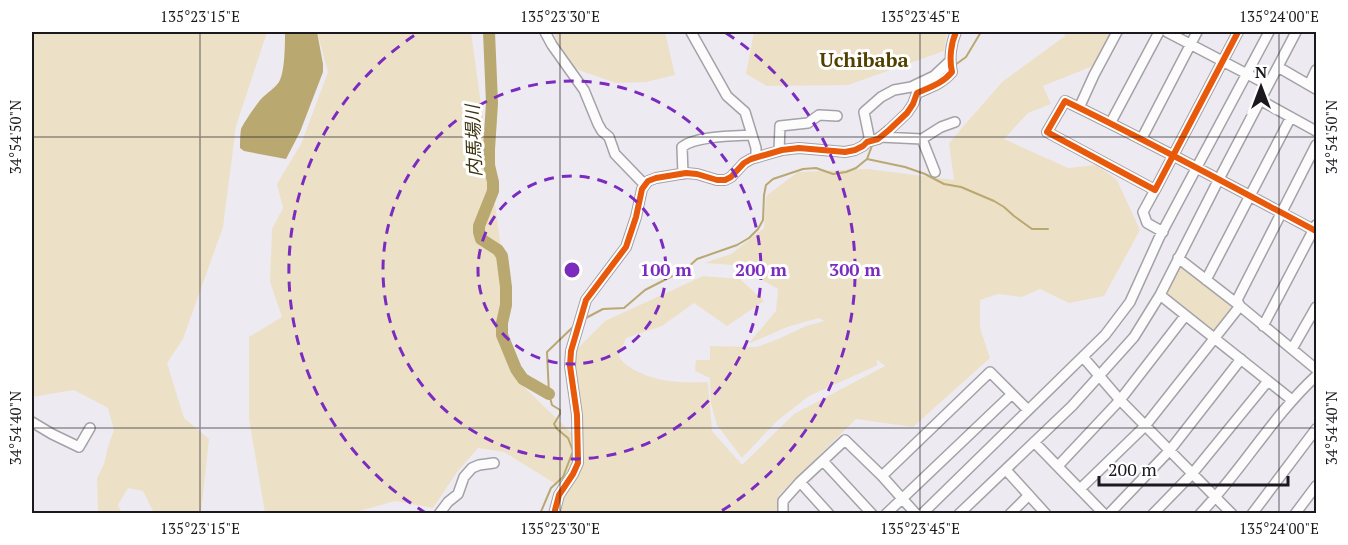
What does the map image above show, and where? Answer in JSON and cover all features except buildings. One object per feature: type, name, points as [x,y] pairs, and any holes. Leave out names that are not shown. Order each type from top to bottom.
[{"type":"street","points":[[545,32],[584,90],[598,124],[609,137],[615,154],[644,184]]},
{"type":"street","points":[[691,32],[727,96],[745,112],[756,148],[756,157]]},
{"type":"street","points":[[554,513],[560,495],[578,463],[577,415],[570,358],[580,321],[586,300],[626,247],[644,184],[656,178],[683,174],[697,174],[724,180],[731,177],[744,163],[779,151],[798,148],[845,152],[863,146],[889,130],[907,113],[917,93],[937,85],[952,72],[954,35],[957,32]]},
{"type":"street","points":[[1079,108],[1117,32]]},
{"type":"street","points":[[1111,122],[1159,32]]},
{"type":"street","points":[[1167,32],[1268,85]]},
{"type":"street","points":[[1142,138],[1197,32]]},
{"type":"street","points":[[1163,232],[1147,223],[1143,212],[1238,32]]},
{"type":"street","points":[[922,513],[1105,335],[1130,302],[1163,232],[1269,32]]},
{"type":"street","points":[[959,513],[1072,406],[1134,337],[1160,295],[1296,32]]},
{"type":"street","points":[[875,139],[864,112],[881,97],[894,90],[911,87],[951,65]]},
{"type":"street","points":[[1278,68],[1313,87],[1317,70]]},
{"type":"street","points":[[1260,100],[1317,131]]},
{"type":"street","points":[[1155,190],[1047,132],[1065,101],[1111,122],[1282,213],[1316,228],[1263,326]]},
{"type":"street","points":[[779,151],[780,126],[808,123],[819,116],[837,116]]},
{"type":"street","points":[[1206,280],[1290,117]]},
{"type":"street","points":[[875,139],[922,139],[941,127],[955,122]]},
{"type":"street","points":[[683,174],[682,147],[686,143],[752,135]]},
{"type":"street","points":[[922,139],[935,172]]},
{"type":"street","points":[[1240,306],[1238,300],[1317,145]]},
{"type":"street","points":[[1178,258],[1317,369]]},
{"type":"street","points":[[1160,295],[1292,400]]},
{"type":"street","points":[[1080,489],[1145,426],[1240,306]]},
{"type":"street","points":[[1292,349],[1317,307]]},
{"type":"street","points":[[1058,466],[1120,400],[1185,316]]},
{"type":"street","points":[[1083,357],[1120,400],[1232,513]]},
{"type":"street","points":[[1109,513],[1170,450],[1241,359]]},
{"type":"street","points":[[882,476],[990,372],[1028,410]]},
{"type":"street","points":[[1200,513],[1215,498],[1292,400],[1317,376]]},
{"type":"street","points":[[1153,513],[1192,474],[1268,381]]},
{"type":"street","points":[[886,513],[1012,394]]},
{"type":"street","points":[[32,422],[79,447],[90,428]]},
{"type":"street","points":[[1252,513],[1317,429]]},
{"type":"street","points":[[783,513],[783,501],[845,440],[916,513]]},
{"type":"street","points":[[1034,442],[1104,513]]},
{"type":"street","points":[[823,461],[872,513]]},
{"type":"street","points":[[439,513],[458,494],[465,477],[472,468],[494,463]]},
{"type":"street","points":[[1006,470],[1046,513]]},
{"type":"street","points":[[800,482],[829,513]]},
{"type":"street","points":[[1295,513],[1317,486]]},
{"type":"street","points":[[1010,513],[1029,495]]},
{"type":"shaded area","points":[[32,32],[267,32],[236,126],[223,227],[183,339],[167,363],[184,418],[209,439],[201,513],[154,513],[143,491],[128,488],[118,505],[122,513],[98,513],[97,478],[104,464],[114,430],[108,408],[74,390],[32,397]]},
{"type":"shaded area","points":[[285,32],[317,32],[323,64],[323,72],[300,132],[286,159],[244,151],[240,148],[242,126],[260,100],[279,82],[281,77]]},
{"type":"shaded area","points":[[317,32],[471,32],[505,277],[502,316],[505,335],[524,387],[579,440],[573,353],[605,321],[703,276],[740,279],[764,301],[727,326],[694,303],[662,326],[626,338],[619,356],[627,366],[656,378],[679,382],[708,382],[712,431],[742,465],[794,414],[885,366],[876,359],[878,365],[809,396],[777,421],[742,458],[717,425],[711,404],[710,378],[695,371],[696,360],[710,360],[710,346],[757,347],[806,326],[824,321],[819,318],[787,327],[748,344],[776,311],[778,289],[735,265],[704,263],[731,254],[764,228],[766,196],[798,172],[868,169],[954,180],[949,143],[1002,82],[1065,36],[1064,32],[1111,32],[1093,66],[1043,86],[1051,104],[1028,113],[1004,139],[1068,168],[1097,165],[1117,180],[1140,230],[1104,296],[1069,303],[1040,289],[1022,297],[998,294],[980,300],[980,328],[990,358],[913,427],[856,419],[779,495],[779,513],[554,513],[559,486],[504,452],[478,448],[457,472],[433,508],[395,501],[352,513],[265,513],[249,419],[249,337],[282,317],[270,282],[272,229],[283,208],[277,184],[301,144],[328,72]]},
{"type":"shaded area","points":[[554,32],[665,32],[675,75],[646,82],[616,83],[573,68],[561,52]]},
{"type":"shaded area","points":[[754,32],[947,32],[944,51],[848,85],[767,86],[746,74]]},
{"type":"shaded area","points":[[1180,264],[1238,307],[1215,336],[1165,295]]},
{"type":"waterway","name":"内馬場川","points":[[489,32],[492,103],[489,165],[493,191],[479,226],[479,232],[481,239],[498,250],[502,256],[506,287],[502,335],[516,369],[523,379],[549,394]]},
{"type":"waterway","points":[[955,65],[966,57],[981,32]]},
{"type":"waterway","points":[[584,319],[603,309],[624,308],[645,290],[686,269],[697,259],[737,245],[749,238],[763,220],[766,185],[773,179],[803,169],[816,168],[833,174],[846,172],[856,168],[867,159],[873,143]]},
{"type":"waterway","points":[[867,159],[905,167],[944,184],[961,187],[994,201],[1032,229],[1048,229]]},
{"type":"waterway","points":[[540,514],[551,488],[563,477],[573,451],[568,438],[554,424],[560,410],[552,405],[549,394],[547,352],[575,325]]},
{"type":"cycle path","points":[[554,514],[559,495],[578,463],[577,415],[570,366],[571,351],[586,300],[626,247],[642,189],[648,181],[686,173],[725,180],[751,159],[782,150],[799,148],[845,152],[855,150],[867,142],[878,139],[907,113],[917,93],[941,82],[952,72],[951,51],[956,32]]},
{"type":"cycle path","points":[[1238,32],[1155,190],[1047,132],[1065,101],[1160,149],[1191,165],[1223,181],[1316,231]]},
{"type":"district","name":"Uchibaba","points":[[864,59]]}]
